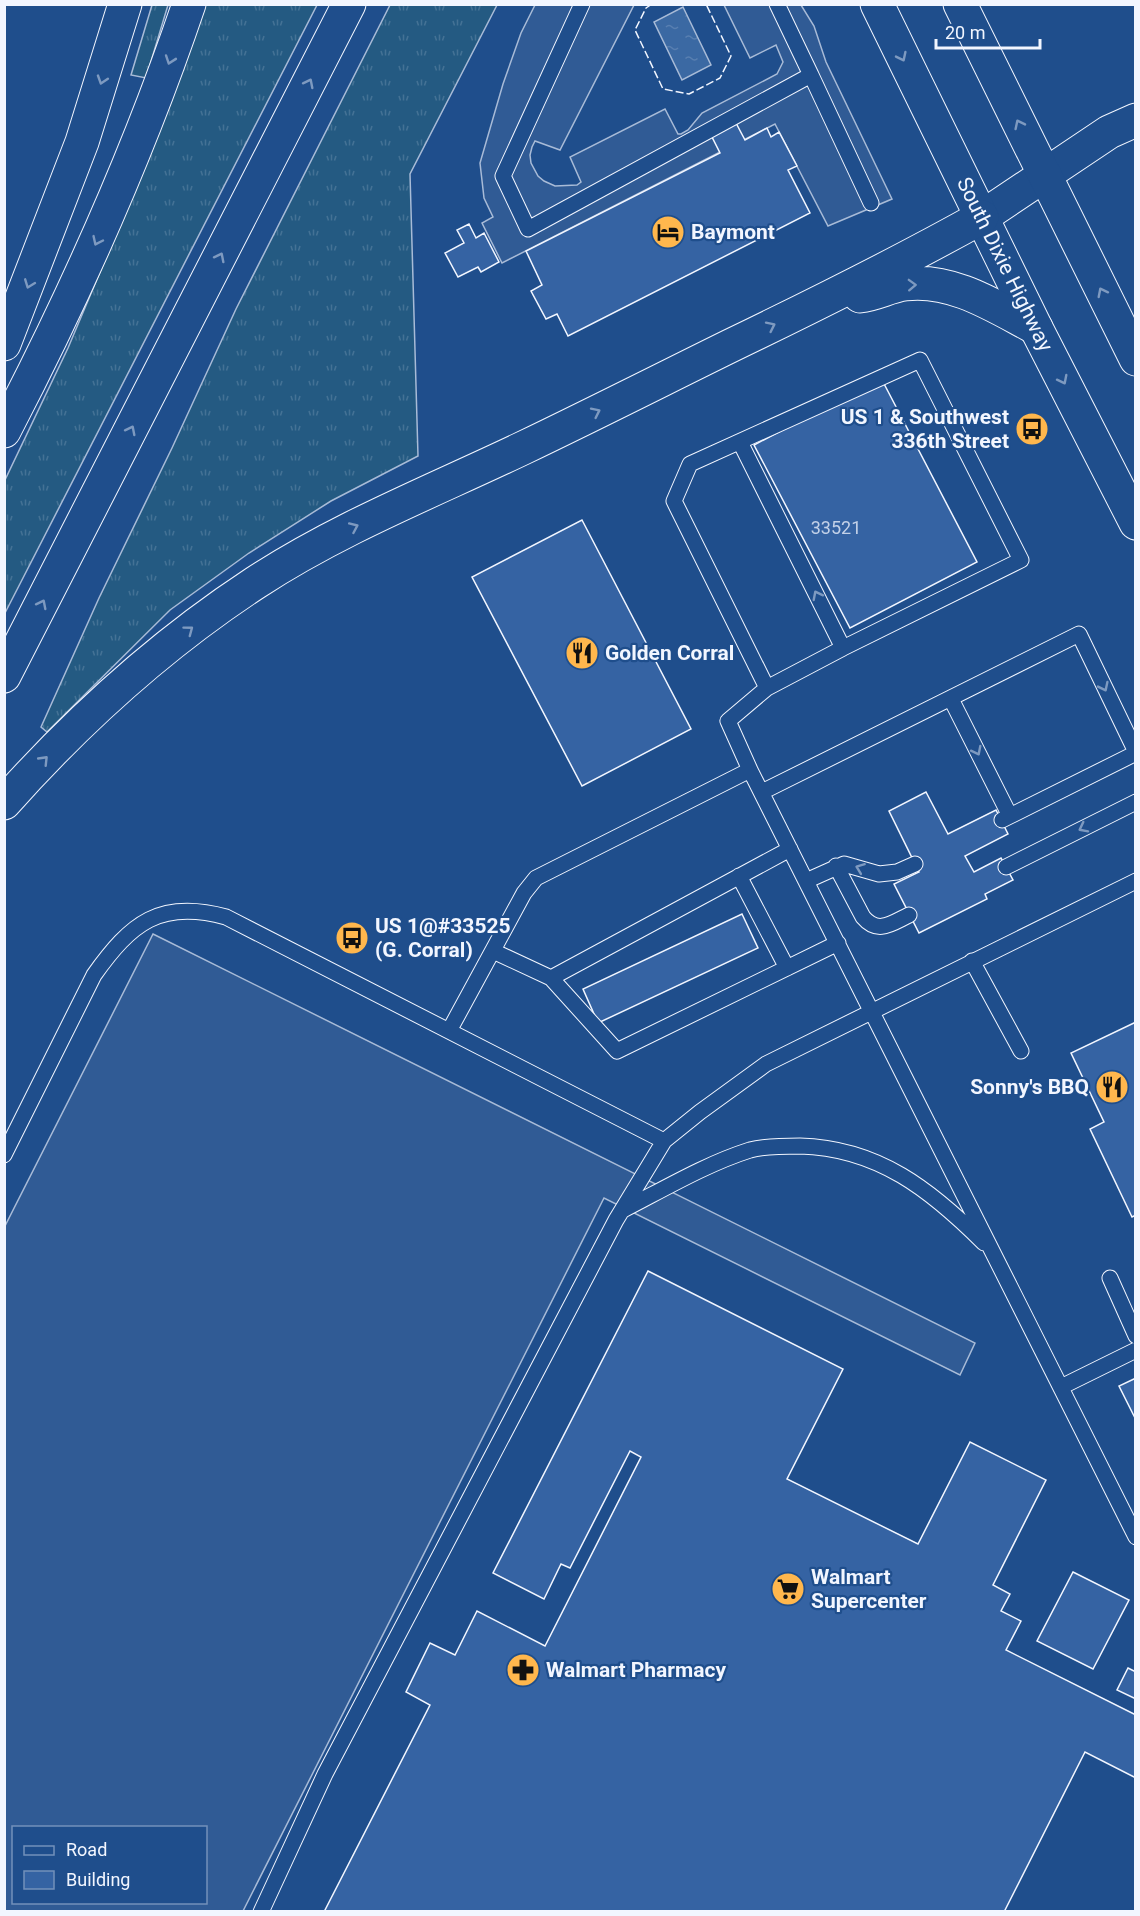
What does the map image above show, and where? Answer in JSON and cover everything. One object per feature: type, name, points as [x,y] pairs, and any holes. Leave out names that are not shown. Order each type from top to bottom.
[{"type":"main road","points":[[4,344],[82,142],[125,4]]},
{"type":"main road","points":[[4,431],[98,240],[129,169],[189,4]]},
{"type":"main road","points":[[4,676],[349,4]]},
{"type":"main road","name":"South Dixie Highway","points":[[877,4],[1036,328],[1136,523]]},
{"type":"main road","points":[[960,4],[1044,177],[1136,358]]},
{"type":"main road","points":[[4,803],[97,708],[157,655],[213,612],[296,557],[335,535],[544,438],[814,305],[982,217],[1109,132],[1136,120]]},
{"type":"main road","points":[[814,305],[875,294],[906,284],[937,285],[954,288],[974,296],[1036,328]]},
{"type":"lane","points":[[582,4],[502,176],[528,229],[811,75]]},
{"type":"lane","points":[[777,4],[871,203]]},
{"type":"lane","points":[[767,688],[674,501],[690,464],[920,360],[1021,560],[767,688],[728,721],[750,770],[1136,1537]]},
{"type":"lane","points":[[740,442],[843,648]]},
{"type":"lane","points":[[762,792],[1079,634],[1136,753],[1006,818],[951,699]]},
{"type":"lane","points":[[449,1031],[524,893],[536,878],[750,770]]},
{"type":"lane","points":[[1006,867],[1136,802]]},
{"type":"lane","points":[[551,978],[790,849]]},
{"type":"lane","points":[[806,881],[836,866],[852,865],[879,874],[897,872],[915,864]]},
{"type":"lane","points":[[836,866],[863,917],[874,927],[884,926],[909,915]]},
{"type":"lane","points":[[739,876],[787,968]]},
{"type":"lane","points":[[261,1911],[326,1774],[623,1210],[664,1141],[766,1064],[1136,881]]},
{"type":"lane","points":[[4,1155],[94,975],[113,949],[134,929],[150,918],[167,912],[189,910],[226,917],[664,1141]]},
{"type":"lane","points":[[493,951],[551,978],[617,1050],[838,943]]},
{"type":"lane","points":[[972,961],[1021,1052]]},
{"type":"lane","points":[[623,1210],[717,1163],[753,1150],[790,1146],[821,1147],[848,1152],[899,1173],[953,1212],[993,1253]]},
{"type":"lane","points":[[1110,1278],[1136,1336]]},
{"type":"lane","points":[[1060,1387],[1136,1350]]},
{"type":"green space","points":[[152,5],[168,5],[146,78],[131,75]]},
{"type":"green space","points":[[203,5],[317,5],[5,613],[5,480],[68,348],[119,227]]},
{"type":"green space","points":[[390,5],[497,5],[410,174],[418,456],[331,501],[249,553],[170,610],[47,732],[41,727],[99,598],[236,309]]},
{"type":"shaded area","points":[[535,5],[634,5],[560,150],[535,141],[530,155],[531,163],[538,176],[544,181],[555,186],[577,185],[581,182],[570,157],[665,109],[678,134],[681,134],[688,130],[702,113],[777,74],[783,62],[776,45],[750,58],[724,5],[801,5],[814,26],[826,62],[892,199],[828,226],[775,124],[502,263],[482,223],[493,217],[484,198],[480,163],[503,84],[521,33]]},
{"type":"shaded area","points":[[153,934],[975,1343],[960,1375],[604,1198],[243,1911],[5,1911],[4,1228]]},
{"type":"water","points":[[683,7],[711,65],[682,80],[654,22]]},
{"type":"building","name":"Baymont","points":[[736,123],[745,140],[767,128],[771,137],[779,132],[797,166],[788,170],[810,213],[568,336],[557,314],[546,319],[531,291],[542,285],[526,251],[720,153],[711,135]]},
{"type":"building","points":[[469,224],[476,238],[484,233],[499,262],[481,272],[478,267],[458,277],[445,253],[464,243],[457,230]]},
{"type":"building","points":[[881,378],[977,562],[850,628],[754,445]]},
{"type":"building","name":"Golden Corral","points":[[582,520],[691,729],[582,786],[472,577]]},
{"type":"building","points":[[926,792],[948,834],[996,810],[1008,834],[965,856],[974,872],[1001,858],[1013,880],[985,894],[987,899],[919,933],[894,884],[919,872],[889,811]]},
{"type":"building","points":[[742,914],[758,948],[598,1023],[583,989]]},
{"type":"building","name":"Sonny's BBQ","points":[[1136,1022],[1136,1215],[1132,1217],[1090,1129],[1104,1122],[1071,1053]]},
{"type":"building","name":"Walmart Supercenter","points":[[648,1271],[843,1369],[787,1479],[918,1544],[970,1442],[1046,1480],[993,1585],[1010,1594],[1001,1611],[1021,1621],[1006,1650],[1136,1715],[1136,1778],[1085,1752],[1004,1912],[324,1912],[430,1705],[406,1692],[430,1643],[455,1655],[477,1611],[545,1646],[641,1457],[630,1451],[570,1568],[561,1564],[544,1599],[493,1573]]},
{"type":"building","points":[[1136,1378],[1136,1420],[1119,1386]]},
{"type":"building","points":[[1073,1572],[1129,1600],[1093,1669],[1037,1641]]},
{"type":"building","points":[[1128,1668],[1136,1672],[1136,1699],[1117,1690]]},
{"type":"fence","points":[[652,4],[646,8],[635,30],[663,89],[689,94],[720,78],[731,56],[706,4]]},
{"type":"place","name":"Baymont","points":[[668,232]]},
{"type":"place","name":"US 1 & Southwest 336th Street","points":[[1032,429]]},
{"type":"place","name":"Golden Corral","points":[[582,653]]},
{"type":"place","name":"US 1@#33525 (G. Corral)","points":[[352,938]]},
{"type":"place","name":"Sonny's BBQ","points":[[1112,1087]]},
{"type":"place","name":"Walmart Supercenter","points":[[788,1589]]},
{"type":"place","name":"Walmart Pharmacy","points":[[523,1670]]}]
